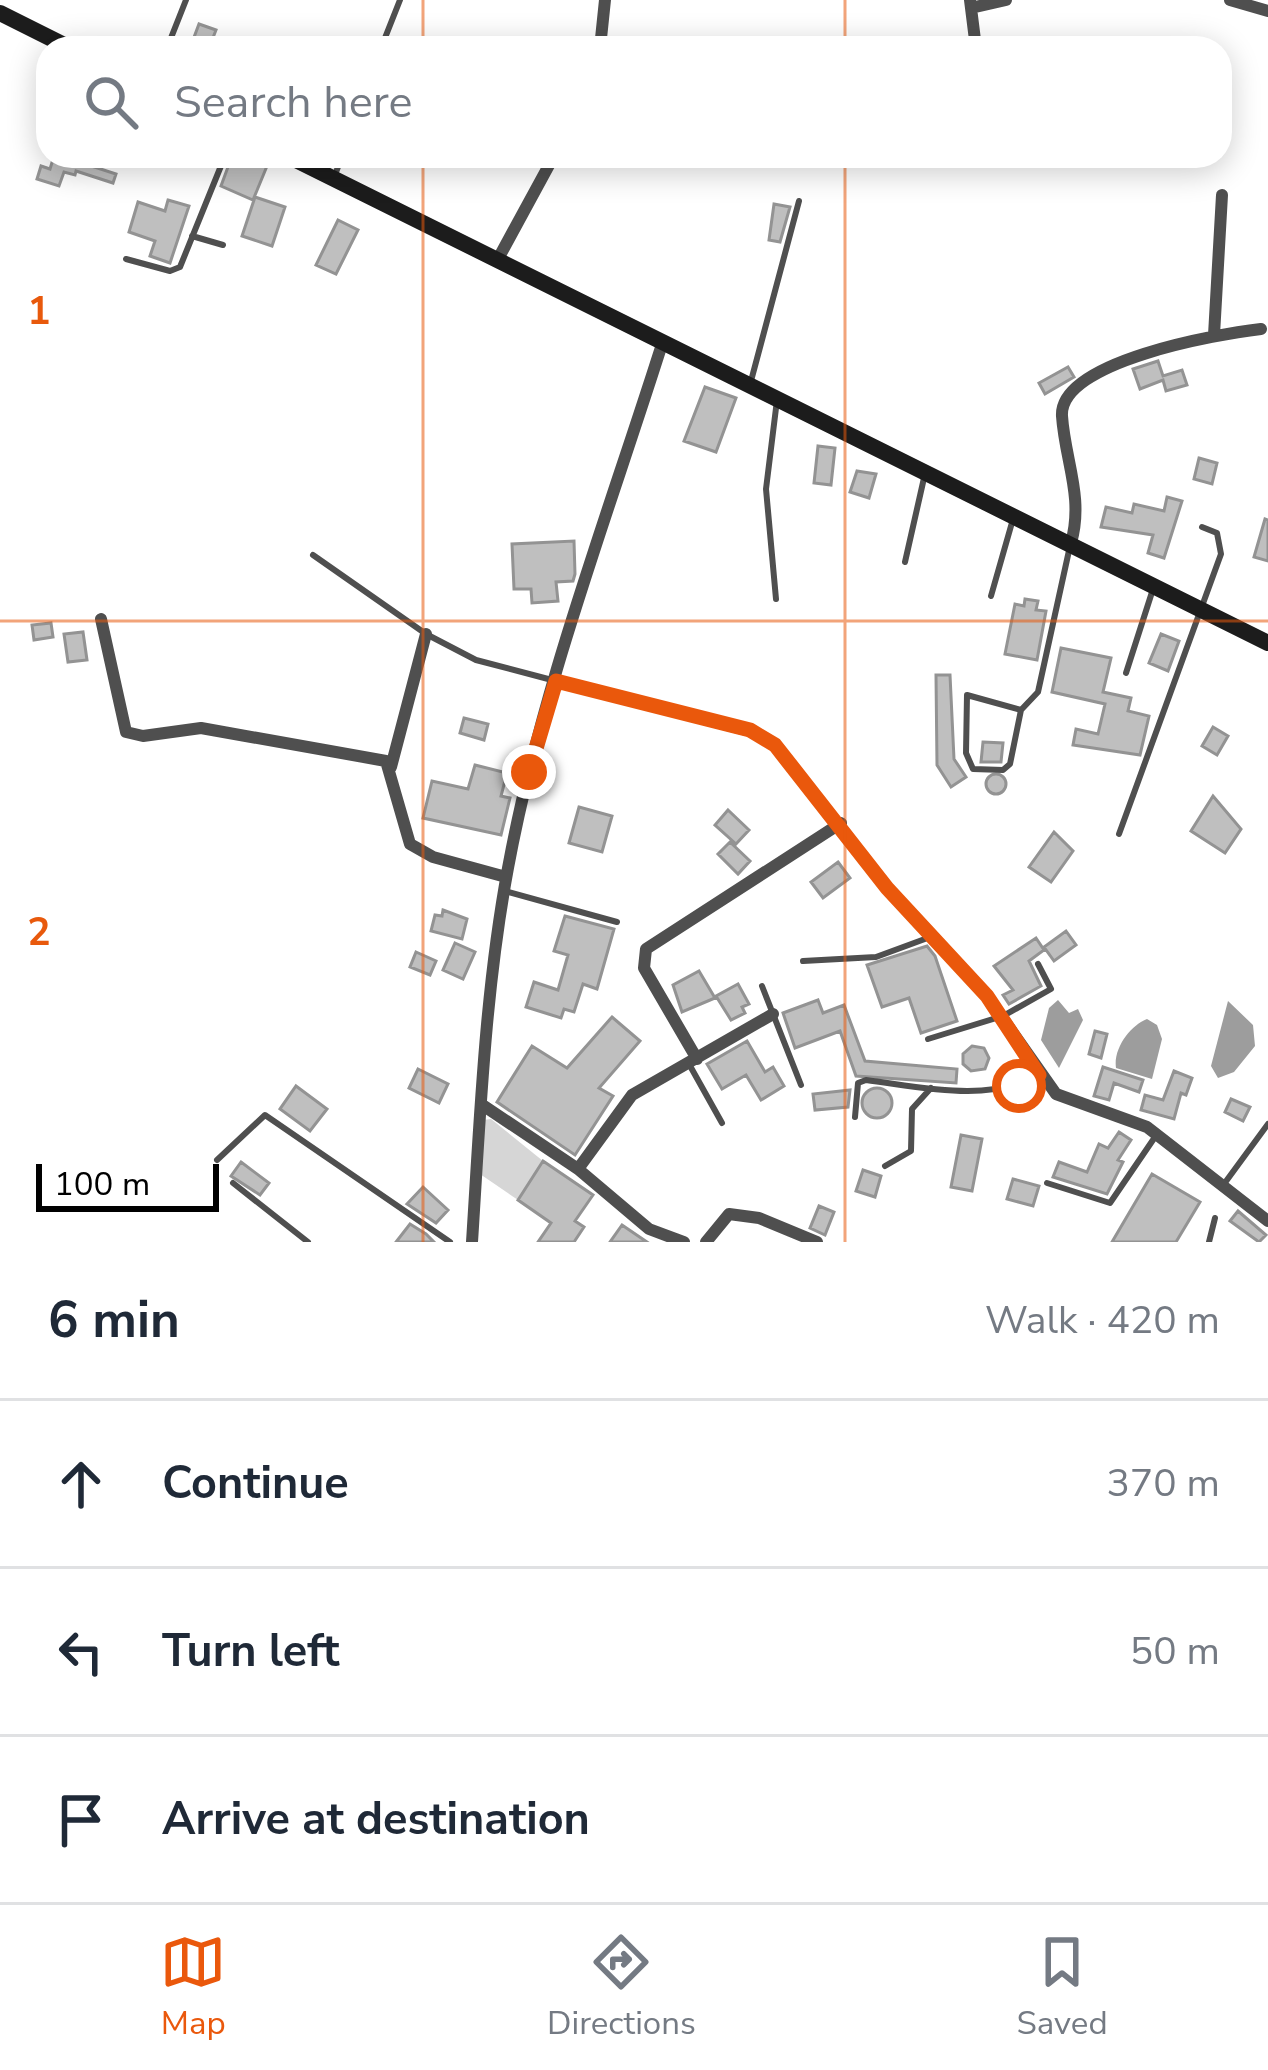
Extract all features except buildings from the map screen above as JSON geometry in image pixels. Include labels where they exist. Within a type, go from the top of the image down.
[{"type":"street","points":[[601,36],[605,0]]},
{"type":"street","points":[[974,36],[970,4],[1006,0]]},
{"type":"street","points":[[1230,0],[1268,11]]},
{"type":"street","points":[[0,14],[45,36]]},
{"type":"street","points":[[314,168],[1268,643]]},
{"type":"street","points":[[498,259],[547,168]]},
{"type":"street","points":[[1214,335],[1222,195]]},
{"type":"street","points":[[1071,543],[1077,486],[1063,400],[1090,375],[1214,335],[1261,329]]},
{"type":"street","points":[[472,1242],[481,1104],[505,884],[556,681],[663,341]]},
{"type":"street","points":[[101,619],[126,732],[142,736],[201,728],[386,761],[410,844],[505,884]]},
{"type":"street","points":[[391,767],[426,634]]},
{"type":"street","points":[[556,681],[763,735],[841,823],[887,888],[1003,1016],[1039,1075],[1072,1104],[1125,1116],[1157,1134],[1268,1221]]},
{"type":"street","points":[[693,1061],[644,968],[646,949],[841,823]]},
{"type":"street","points":[[578,1169],[632,1095],[773,1014]]},
{"type":"street","points":[[481,1104],[578,1169],[649,1229],[684,1242]]},
{"type":"street","points":[[706,1242],[729,1214],[759,1218],[817,1242]]},
{"type":"lane","points":[[171,36],[186,0]]},
{"type":"lane","points":[[386,36],[400,0]]},
{"type":"lane","points":[[126,259],[176,271],[220,168]]},
{"type":"lane","points":[[334,178],[338,168]]},
{"type":"lane","points":[[750,384],[799,201]]},
{"type":"lane","points":[[192,236],[223,245]]},
{"type":"lane","points":[[776,598],[766,509],[778,398]]},
{"type":"lane","points":[[904,562],[926,471]]},
{"type":"lane","points":[[992,596],[1014,514]]},
{"type":"lane","points":[[1119,834],[1221,554],[1217,533],[1202,527]]},
{"type":"lane","points":[[1021,710],[967,695],[966,753],[973,769],[1004,770],[1010,764],[1021,710],[1038,692],[1071,543]]},
{"type":"lane","points":[[313,555],[426,634],[476,660],[556,681]]},
{"type":"lane","points":[[1126,673],[1155,585]]},
{"type":"lane","points":[[505,884],[617,922]]},
{"type":"lane","points":[[803,961],[876,956],[933,936]]},
{"type":"lane","points":[[928,1039],[1003,1016],[1051,989],[1038,964]]},
{"type":"lane","points":[[762,986],[801,1085]]},
{"type":"lane","points":[[693,1061],[722,1123]]},
{"type":"lane","points":[[855,1117],[861,1082],[1005,1089],[1039,1075]]},
{"type":"lane","points":[[886,1166],[911,1151],[912,1108],[931,1088]]},
{"type":"lane","points":[[218,1160],[265,1115],[450,1242]]},
{"type":"lane","points":[[1225,1184],[1268,1124]]},
{"type":"lane","points":[[1046,1183],[1110,1203],[1157,1134]]},
{"type":"lane","points":[[233,1183],[308,1242]]},
{"type":"lane","points":[[1209,1242],[1215,1218]]},
{"type":"shaded area","points":[[1058,1000],[1069,1013],[1078,1009],[1083,1020],[1059,1068],[1041,1040],[1049,1008]]},
{"type":"shaded area","points":[[1228,1001],[1253,1025],[1255,1046],[1234,1072],[1218,1078],[1211,1066]]},
{"type":"shaded area","points":[[1147,1019],[1157,1025],[1162,1039],[1152,1079],[1116,1068],[1124,1038]]},
{"type":"shaded area","points":[[491,1119],[543,1161],[518,1200],[480,1174],[483,1120]]},
{"type":"route","points":[[529,772],[556,681],[763,735],[841,823],[887,888],[962,964],[1003,1016],[1039,1075],[1019,1086]]}]
